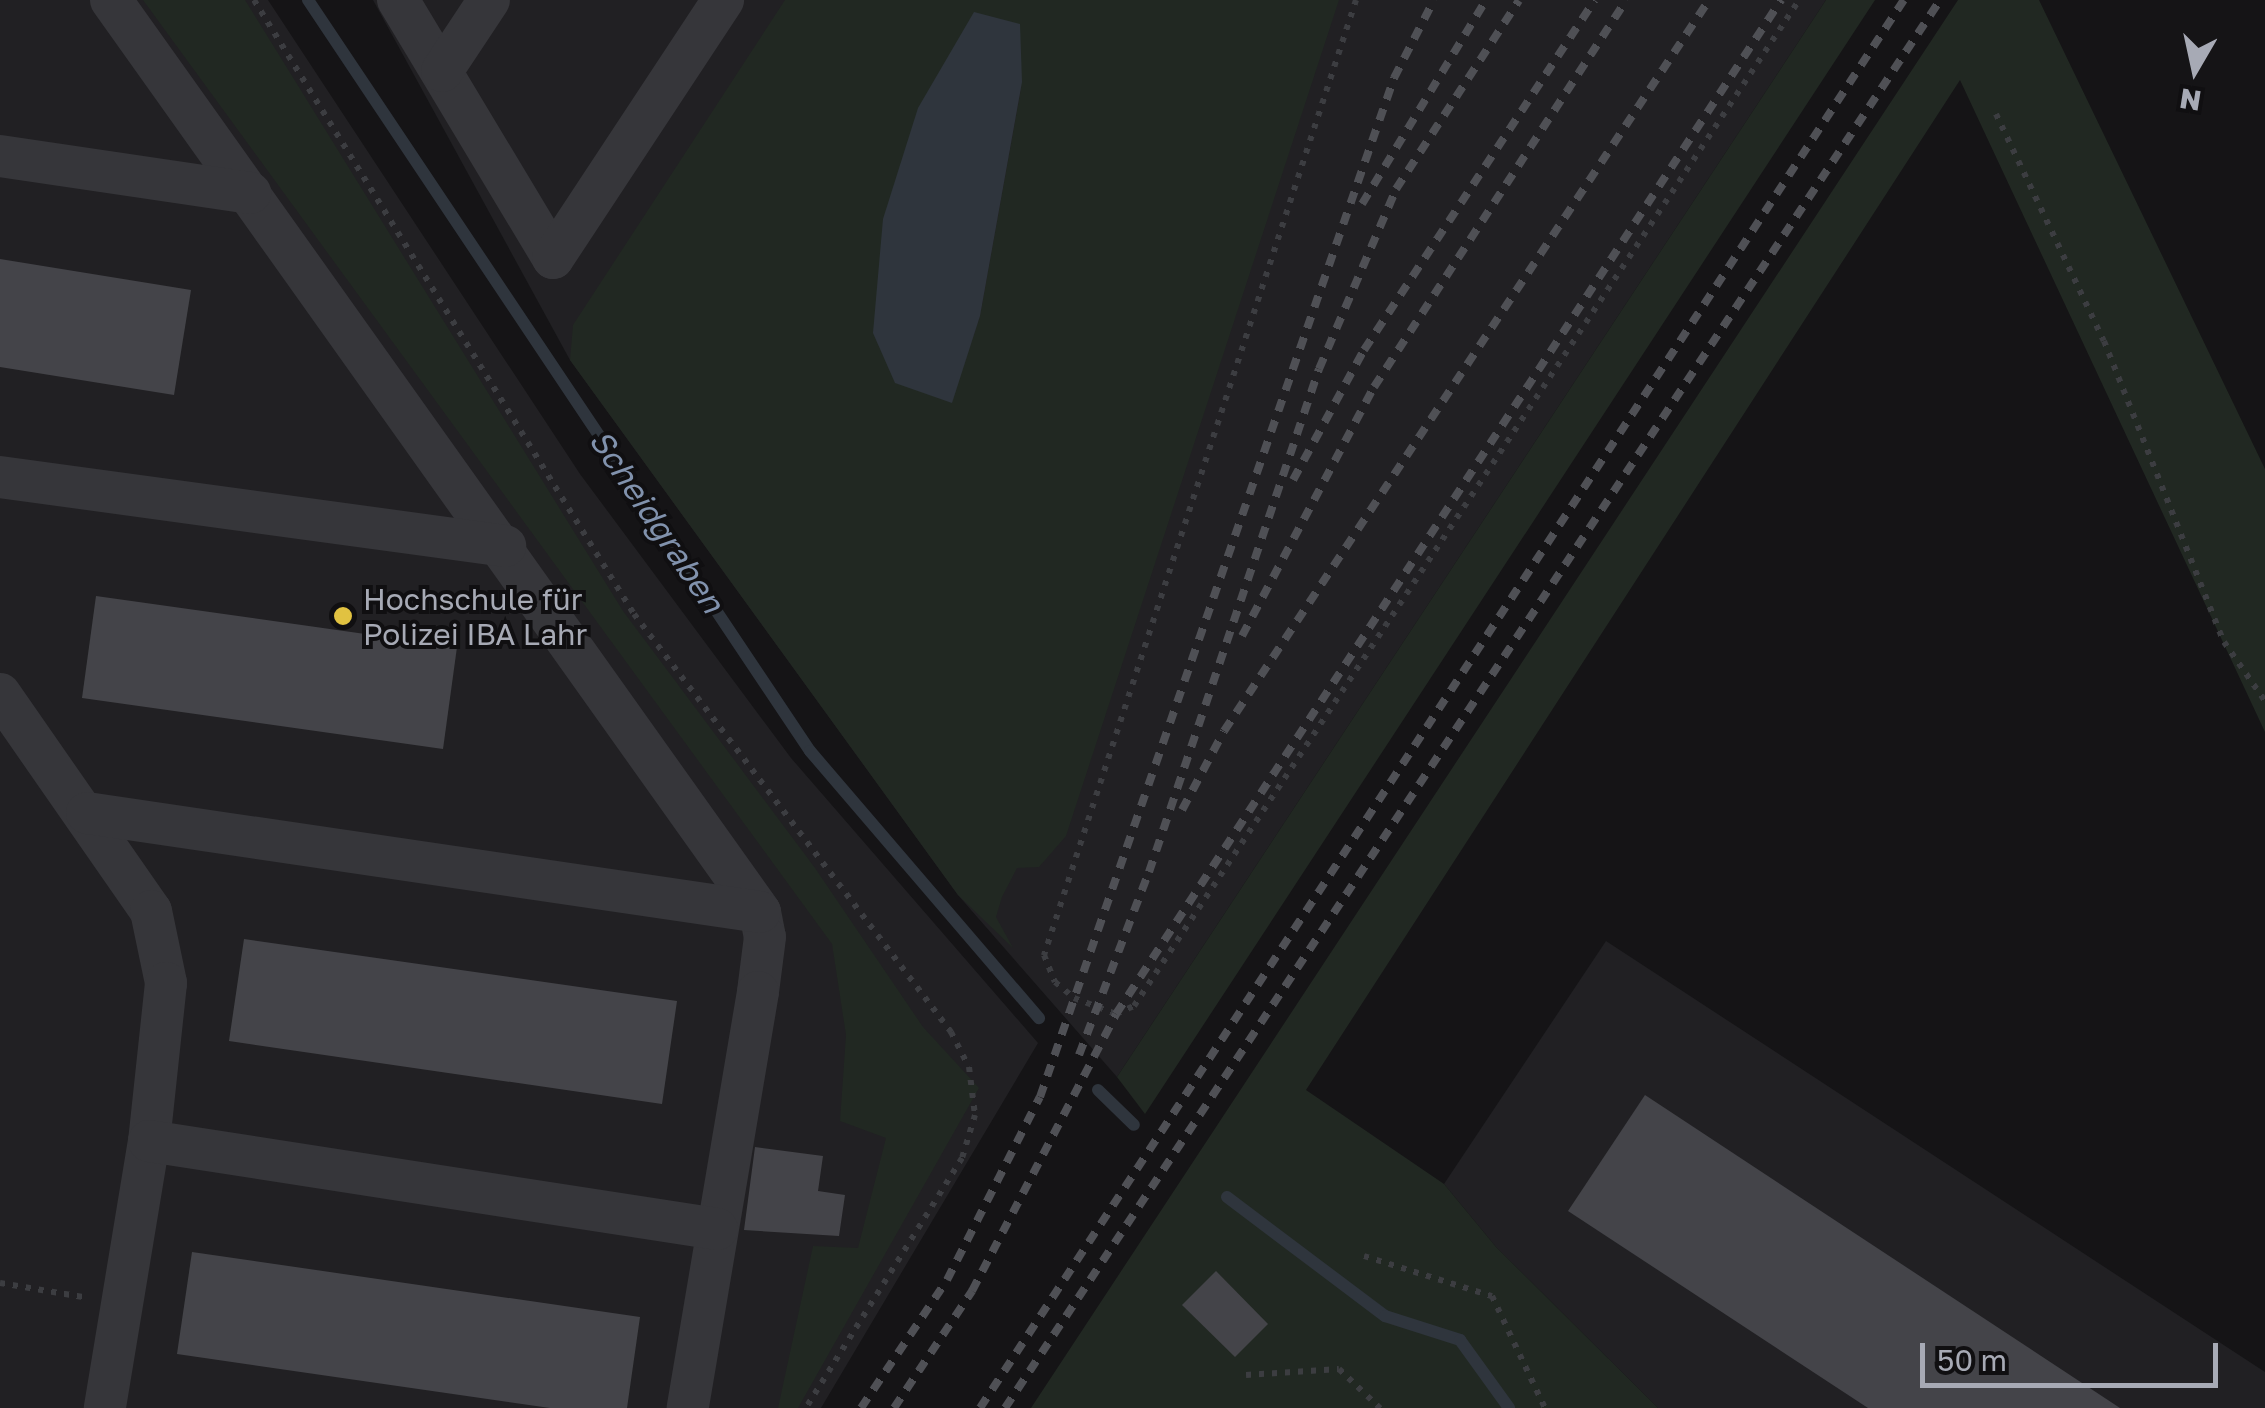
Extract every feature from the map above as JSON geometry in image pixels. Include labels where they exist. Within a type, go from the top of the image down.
[{"type":"lane","points":[[111,0],[506,546],[760,912],[765,937],[758,992],[688,1408]]},
{"type":"lane","points":[[398,0],[553,258],[723,0]]},
{"type":"lane","points":[[442,71],[489,0]]},
{"type":"lane","points":[[0,156],[250,193]]},
{"type":"lane","points":[[0,476],[506,546]]},
{"type":"lane","points":[[0,694],[88,813],[151,911],[166,983],[150,1141],[105,1408]]},
{"type":"lane","points":[[88,813],[760,912]]},
{"type":"lane","points":[[150,1141],[717,1229]]},
{"type":"path","points":[[254,0],[634,614],[951,1032],[969,1068],[975,1115],[962,1158],[806,1408]]},
{"type":"path","points":[[1356,0],[1044,955],[1055,982],[1074,998],[1116,1014],[1134,1006],[1800,0]]},
{"type":"path","points":[[1996,114],[2104,342],[2224,642],[2265,701]]},
{"type":"path","points":[[1364,1256],[1492,1296],[1545,1408]]},
{"type":"path","points":[[0,1283],[122,1303]]},
{"type":"path","points":[[1246,1375],[1339,1368],[1380,1408]]},
{"type":"shaded area","name":"Hochschule für Polizei IBA Lahr","points":[[0,0],[268,0],[580,474],[791,758],[1038,1043],[821,1408],[0,1408]]},
{"type":"shaded area","points":[[143,0],[245,0],[623,611],[815,868],[923,1027],[979,1088],[798,1408],[778,1408],[813,1246],[858,1248],[886,1138],[840,1121],[846,1035],[832,944]]},
{"type":"shaded area","points":[[373,0],[1826,0],[1117,1077],[958,895],[570,360]]},
{"type":"shaded area","points":[[785,0],[1339,0],[1066,836],[1039,867],[1017,868],[1002,897],[996,917],[1013,948],[958,895],[570,360],[573,325]],"holes":[[[1022,83],[980,316],[951,403]]]},
{"type":"shaded area","points":[[1826,0],[1875,0],[1145,1114],[1117,1077]]},
{"type":"shaded area","points":[[1958,0],[2039,0],[2265,469],[2265,732],[1960,80],[1306,1090],[1444,1184],[1496,1247],[1658,1408],[1031,1408]]},
{"type":"shaded area","points":[[974,12],[1020,24],[1022,82],[980,316],[952,403],[895,383],[873,333],[883,219],[918,108]]},
{"type":"shaded area","points":[[1606,941],[2265,1372],[2265,1408],[1658,1408],[1496,1247],[1444,1184]]},
{"type":"building","points":[[0,259],[191,290],[174,395],[0,367]]},
{"type":"building","points":[[96,596],[457,647],[443,749],[82,698]]},
{"type":"building","points":[[244,939],[677,1001],[662,1104],[229,1041]]},
{"type":"building","points":[[1645,1095],[2120,1408],[1868,1408],[1568,1211]]},
{"type":"building","points":[[755,1147],[823,1156],[818,1191],[845,1195],[839,1236],[744,1230]]},
{"type":"building","points":[[192,1252],[640,1317],[627,1408],[550,1408],[177,1354]]},
{"type":"building","points":[[1216,1271],[1268,1324],[1235,1357],[1182,1305]]},
{"type":"waterway","name":"Scheidgraben","points":[[308,0],[810,751],[1039,1018]]},
{"type":"waterway","name":"Scheidgraben","points":[[1098,1090],[1134,1125]]},
{"type":"waterway","name":"Scheidgraben","points":[[1227,1197],[1385,1316],[1460,1340],[1509,1408]]},
{"type":"railway","points":[[861,1408],[947,1280],[1040,1097],[1394,78],[1434,0]]},
{"type":"railway","points":[[1362,204],[1486,0]]},
{"type":"railway","points":[[1079,1055],[1149,872],[1319,369],[1396,189],[1519,0]]},
{"type":"railway","points":[[1293,480],[1364,350],[1595,0]]},
{"type":"railway","points":[[1242,636],[1374,387],[1626,0]]},
{"type":"railway","points":[[1182,810],[1224,731],[1709,0]]},
{"type":"railway","points":[[894,1408],[972,1291],[1116,1014],[1781,0]]},
{"type":"railway","points":[[980,1408],[1904,0]]},
{"type":"railway","points":[[1005,1408],[1940,0]]},
{"type":"place","name":"Hochschule für Polizei IBA Lahr","points":[[343,616]]}]
